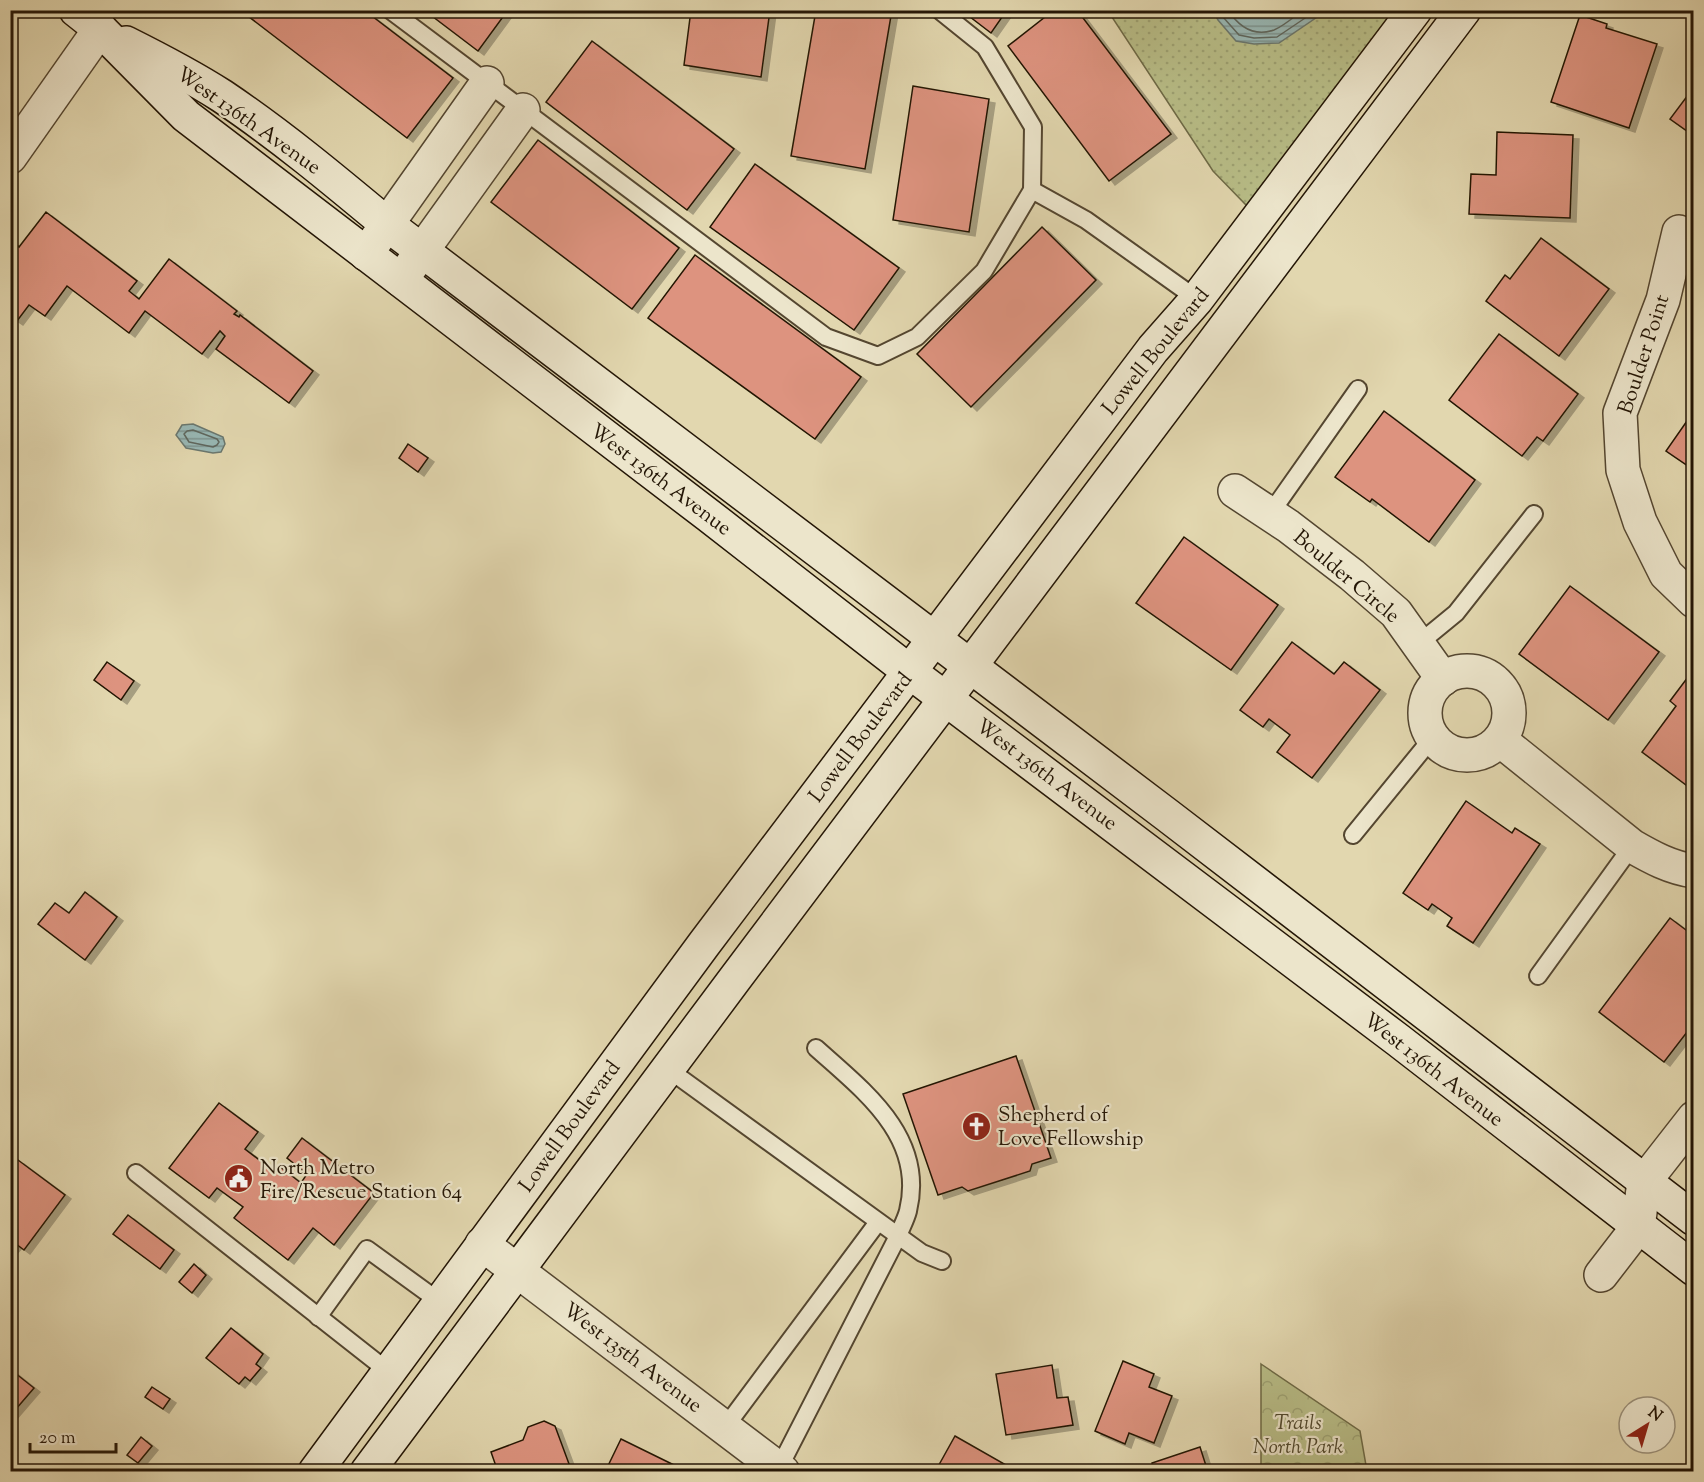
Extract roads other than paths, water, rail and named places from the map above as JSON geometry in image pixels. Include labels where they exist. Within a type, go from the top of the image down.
[{"type":"main road","name":"Lowell Boulevard","points":[[315,1472],[704,944],[1153,349],[1197,299],[1415,10]]},
{"type":"main road","name":"Lowell Boulevard","points":[[367,1472],[1464,10]]},
{"type":"main road","points":[[10,157],[88,20]]},
{"type":"main road","name":"West 136th Avenue","points":[[88,20],[222,96],[1644,1182],[1690,1209]]},
{"type":"main road","name":"West 136th Avenue","points":[[88,20],[186,116],[910,672],[1398,1040],[1694,1269]]},
{"type":"main road","points":[[366,254],[487,83]]},
{"type":"main road","points":[[401,280],[523,110]]},
{"type":"main road","name":"Boulder Point","points":[[1679,232],[1663,300],[1620,413],[1623,470],[1640,522],[1666,574],[1694,601]]},
{"type":"main road","name":"Boulder Circle","points":[[1234,490],[1352,575],[1396,613],[1443,679]]},
{"type":"main road","points":[[1468,671],[1482,674],[1498,685],[1508,702],[1509,716],[1500,740],[1490,748],[1478,754],[1454,753],[1442,747],[1433,737],[1427,726],[1425,713],[1434,688],[1443,679],[1455,673],[1468,671]]},
{"type":"main road","points":[[1500,740],[1632,846],[1652,858],[1694,871]]},
{"type":"main road","points":[[1601,1275],[1638,1227],[1644,1182],[1694,1118]]},
{"type":"main road","points":[[1638,1227],[1690,1209]]},
{"type":"main road","name":"West 135th Avenue","points":[[482,1244],[726,1426],[781,1470]]},
{"type":"lane","points":[[390,10],[826,337],[878,356],[917,337],[984,271],[1032,190],[1033,127],[985,47],[939,10]]},
{"type":"lane","points":[[1032,190],[1086,220],[1197,299]]},
{"type":"lane","points":[[1270,514],[1358,389]]},
{"type":"lane","points":[[1417,645],[1456,613],[1534,514]]},
{"type":"lane","points":[[1353,835],[1433,737]]},
{"type":"lane","points":[[1538,976],[1632,846]]},
{"type":"lane","points":[[781,1470],[898,1236],[908,1210],[911,1182],[906,1148],[874,1100],[816,1048]]},
{"type":"lane","points":[[668,1069],[922,1253],[942,1261]]},
{"type":"lane","points":[[136,1173],[389,1372]]},
{"type":"lane","points":[[726,1426],[878,1222]]},
{"type":"lane","points":[[318,1317],[367,1248],[440,1302]]},
{"type":"water","points":[[1213,11],[1326,11],[1279,43],[1254,44],[1236,41]]},
{"type":"water","points":[[193,424],[223,437],[225,444],[221,452],[213,453],[186,448],[176,435],[182,425]]},
{"type":"place","name":"Shepherd of Love Fellowship","points":[[977,1126]]},
{"type":"place","name":"North Metro Fire/Rescue Station 64","points":[[239,1179]]},
{"type":"park label","name":"Trails North Park","points":[[1298,1434]]}]
